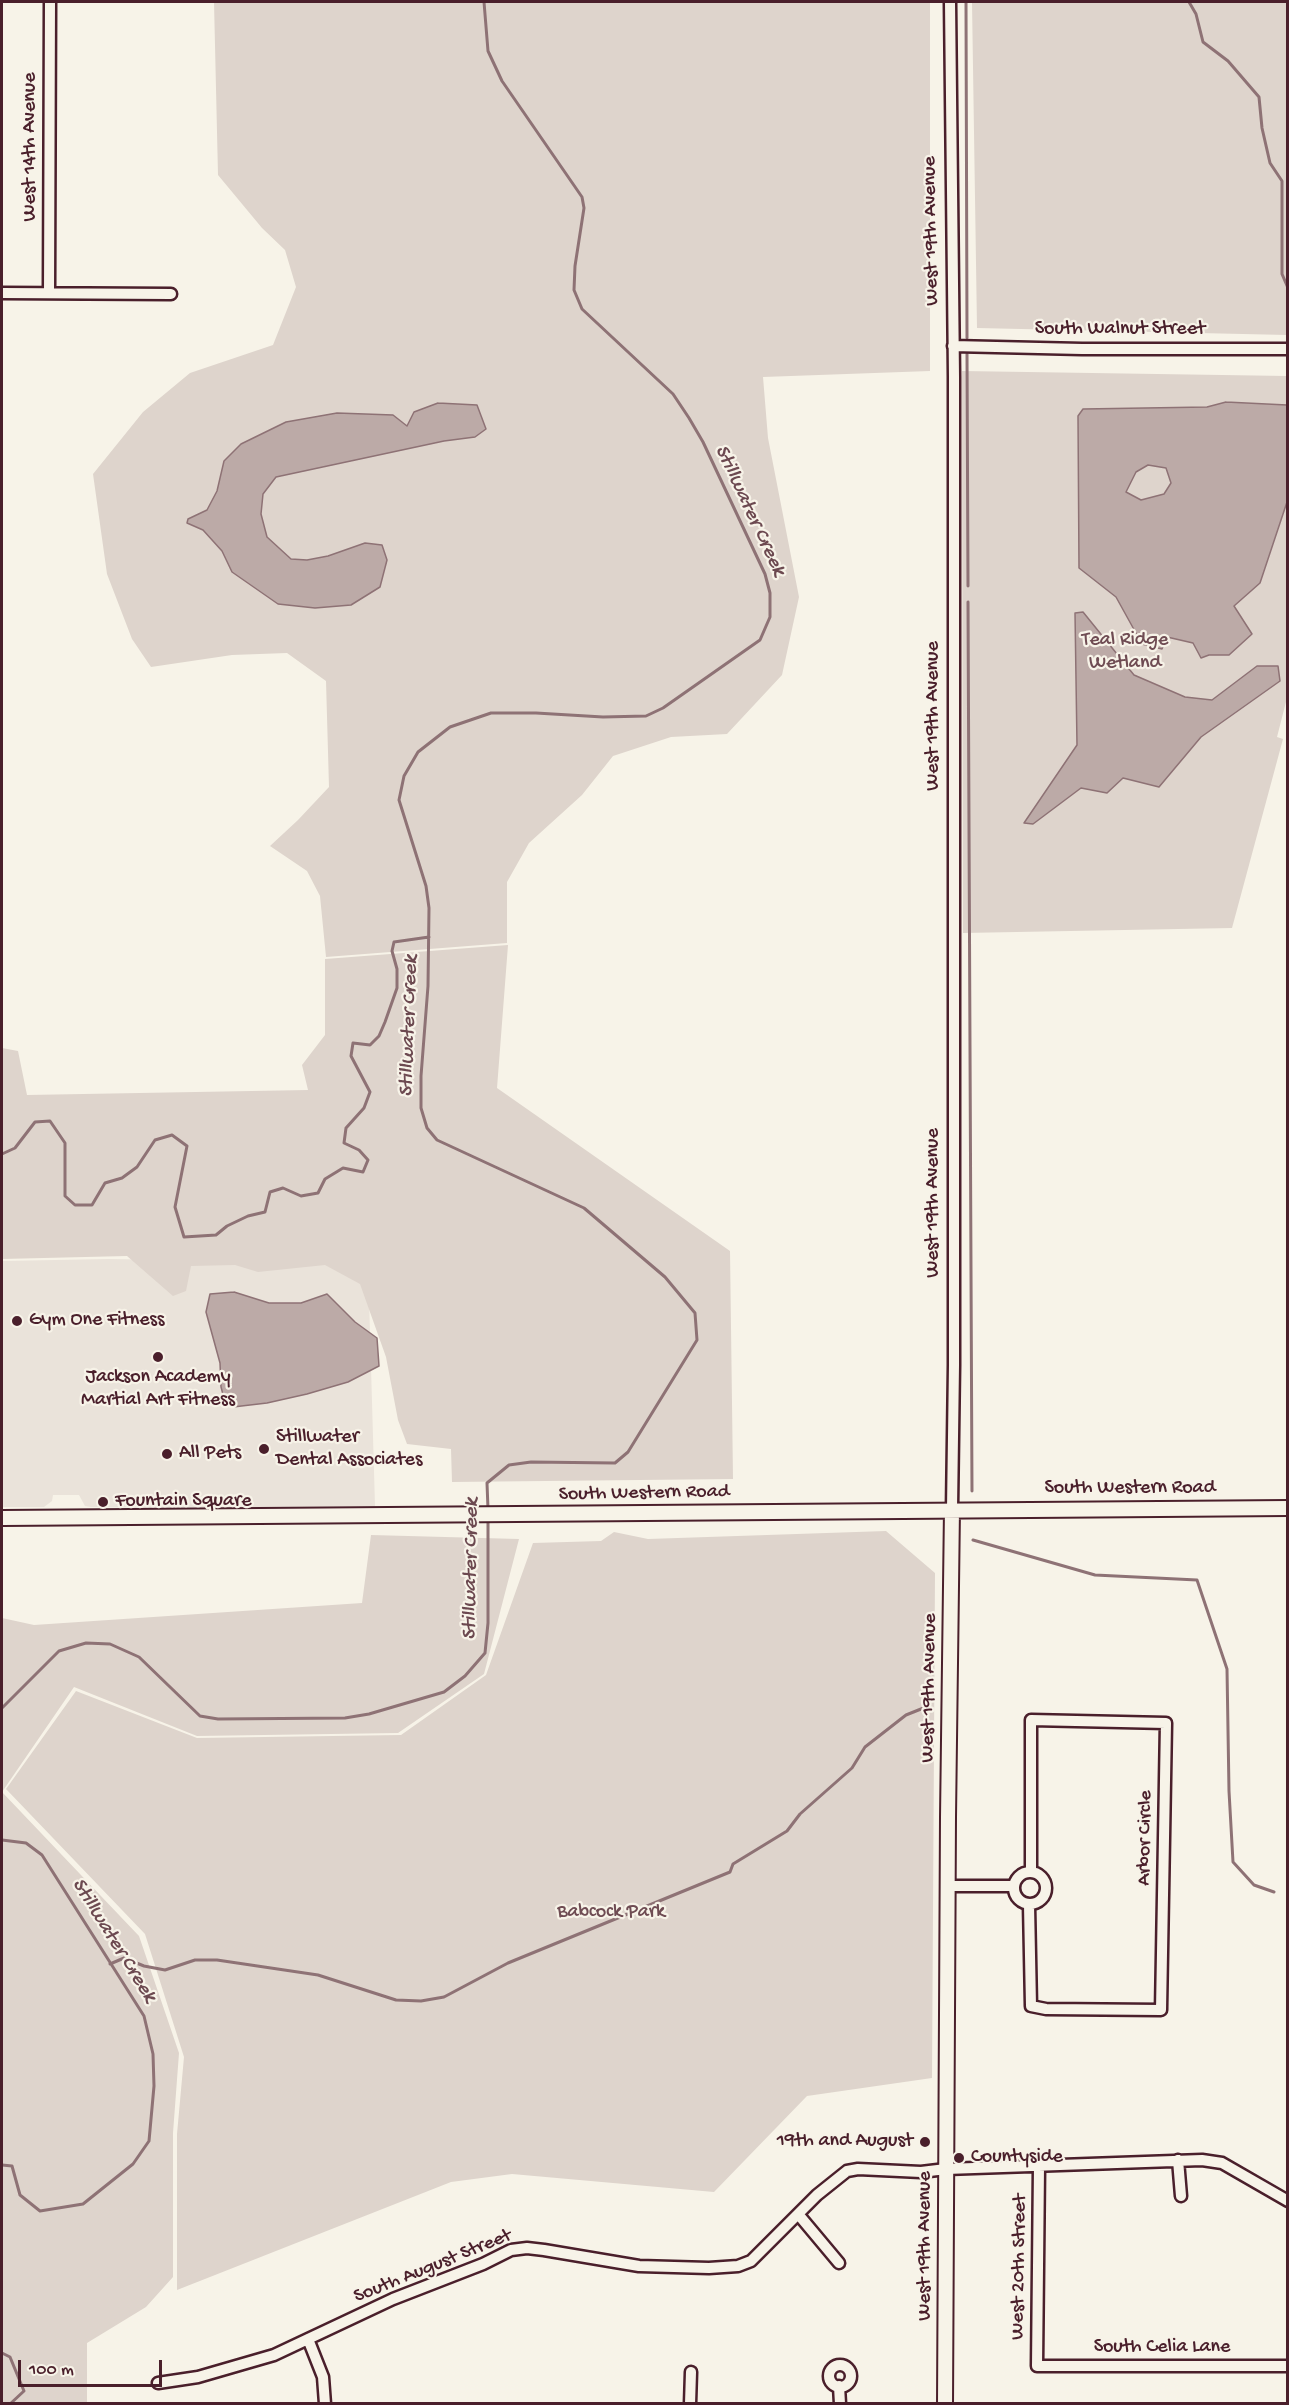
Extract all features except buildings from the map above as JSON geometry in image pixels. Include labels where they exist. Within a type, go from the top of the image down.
[{"type":"street","name":"West 14th Avenue","points":[[49,293],[50,2]]},
{"type":"street","name":"West 19th Avenue","points":[[945,2403],[954,1365],[953,346],[950,2]]},
{"type":"street","points":[[2,293],[171,294]]},
{"type":"street","name":"South Walnut Street","points":[[953,346],[1082,349],[1287,349]]},
{"type":"street","name":"South Western Road","points":[[2,1518],[1287,1508]]},
{"type":"street","name":"Arbor Circle","points":[[1029,1905],[1031,2006],[1046,2009],[1161,2010],[1166,1723],[1031,1720],[1031,1872]]},
{"type":"street","points":[[1031,1872],[1044,1879],[1047,1889],[1039,1902],[1029,1905],[1019,1901],[1014,1892],[1014,1886],[1022,1874],[1031,1872]]},
{"type":"street","points":[[948,1886],[1014,1886]]},
{"type":"street","points":[[1178,2160],[1181,2196]]},
{"type":"street","name":"South August Street","points":[[158,2383],[198,2377],[274,2355],[393,2299],[483,2264],[511,2250],[527,2248],[544,2250],[639,2266],[709,2268],[738,2266],[751,2261],[798,2214],[847,2171],[858,2169],[921,2172],[946,2169],[1202,2160],[1222,2163],[1287,2201]]},
{"type":"street","name":"West 20th Street","points":[[1037,2366],[1039,2167]]},
{"type":"street","points":[[798,2214],[839,2263]]},
{"type":"street","points":[[308,2339],[323,2377],[325,2403]]},
{"type":"street","name":"South Celia Lane","points":[[1037,2366],[1287,2366]]},
{"type":"street","points":[[690,2403],[691,2372]]},
{"type":"street","points":[[839,2386],[840,2403]]},
{"type":"shaded area","points":[[1226,402],[1287,405],[1287,502],[1260,583],[1234,606],[1252,634],[1229,655],[1209,655],[1201,658],[1193,643],[1167,637],[1162,649],[1142,644],[1116,597],[1079,568],[1078,416],[1083,409],[1207,407]],"holes":[[[1148,465],[1166,468],[1171,483],[1164,494],[1141,500],[1126,492],[1136,472]]]},
{"type":"shaded area","points":[[438,403],[477,405],[486,429],[475,437],[444,441],[276,477],[263,494],[261,514],[267,537],[291,559],[307,560],[328,556],[365,543],[382,545],[387,560],[380,587],[351,605],[315,608],[278,604],[232,572],[222,551],[203,530],[187,523],[188,519],[207,510],[217,491],[224,461],[241,444],[286,422],[337,413],[393,415],[407,426],[414,412]]},
{"type":"shaded area","points":[[1083,612],[1134,675],[1185,697],[1212,700],[1257,666],[1278,666],[1280,681],[1201,737],[1159,787],[1123,778],[1107,793],[1081,788],[1033,824],[1024,823],[1077,745],[1075,613]]},
{"type":"shaded area","name":"Fountain Square","points":[[108,1259],[368,1263],[375,1506],[91,1507],[85,1506],[79,1495],[53,1495],[52,1501],[44,1507],[2,1507],[2,1261]]},
{"type":"shaded area","points":[[234,1292],[269,1303],[301,1303],[327,1294],[355,1322],[377,1338],[379,1366],[348,1382],[307,1394],[267,1403],[233,1407],[225,1402],[221,1387],[220,1363],[206,1312],[210,1294]]},
{"type":"green space","points":[[214,2],[930,2],[930,371],[763,377],[768,438],[799,597],[782,675],[727,734],[671,737],[613,756],[582,795],[529,843],[507,882],[507,943],[326,957],[320,896],[307,871],[270,846],[329,787],[326,681],[287,653],[232,655],[151,667],[132,639],[107,574],[93,474],[143,412],[190,373],[273,345],[296,287],[285,250],[262,228],[218,175]]},
{"type":"green space","points":[[972,2],[1287,2],[1287,335],[977,328]]},
{"type":"green space","name":"Teal Ridge Wetland","points":[[962,371],[1287,376],[1288,694],[1277,737],[1283,739],[1232,928],[963,933]]},
{"type":"green space","points":[[508,945],[497,1088],[730,1251],[733,1479],[452,1482],[451,1449],[407,1444],[398,1420],[386,1357],[360,1284],[325,1265],[258,1272],[235,1265],[191,1266],[186,1291],[173,1296],[127,1256],[2,1259],[2,1048],[18,1051],[27,1095],[308,1090],[302,1065],[325,1035],[325,959]]},
{"type":"green space","name":"Babcock Park","points":[[886,1531],[935,1573],[932,2078],[807,2096],[714,2192],[512,2174],[451,2182],[177,2290],[177,2134],[184,2057],[145,1934],[6,1789],[76,1691],[197,1738],[401,1735],[486,1675],[533,1543],[601,1541],[614,1532],[648,1539]]},
{"type":"green space","points":[[371,1535],[519,1539],[484,1674],[398,1733],[197,1736],[74,1687],[2,1792],[2,1618],[34,1625],[362,1603]]},
{"type":"green space","points":[[2,1792],[139,1936],[179,2053],[173,2133],[173,2277],[146,2307],[87,2343],[87,2403],[2,2403]]},
{"type":"waterway","name":"Stillwater Creek","points":[[484,2],[488,51],[502,81],[582,197],[584,208],[575,266],[574,290],[582,309],[673,394],[689,418],[703,442],[765,574],[770,593],[770,617],[760,640],[663,708],[646,716],[603,717],[491,713],[450,727],[418,752],[404,776],[399,800],[426,886],[429,908],[428,986],[421,1076],[421,1108],[427,1128],[437,1140],[584,1208],[665,1277],[695,1313],[697,1340],[628,1452],[615,1463],[531,1462],[509,1465],[487,1483],[488,1509]]},
{"type":"waterway","points":[[966,2],[967,338]]},
{"type":"waterway","points":[[1189,2],[1196,14],[1203,42],[1228,61],[1259,97],[1262,128],[1270,163],[1282,181],[1282,274],[1288,288]]},
{"type":"waterway","points":[[967,354],[968,586]]},
{"type":"waterway","points":[[968,602],[972,1491]]},
{"type":"waterway","points":[[2,1154],[15,1148],[35,1122],[50,1121],[65,1143],[65,1196],[75,1205],[92,1205],[105,1183],[122,1178],[137,1167],[155,1140],[172,1135],[187,1146],[175,1207],[184,1237],[216,1235],[227,1226],[248,1216],[265,1212],[270,1192],[283,1188],[301,1196],[318,1193],[325,1179],[343,1168],[363,1172],[368,1160],[359,1150],[344,1143],[346,1128],[364,1108],[370,1092],[351,1056],[353,1043],[370,1045],[379,1036],[385,1022],[397,988],[397,969],[392,951],[394,942],[429,937]]},
{"type":"waterway","name":"Stillwater Creek","points":[[2,1708],[59,1651],[86,1643],[110,1644],[139,1657],[200,1716],[218,1719],[345,1718],[369,1714],[444,1692],[465,1676],[485,1653],[488,1623],[488,1519]]},
{"type":"waterway","points":[[973,1540],[1095,1575],[1197,1580],[1227,1669],[1233,1862],[1254,1885],[1274,1892]]},
{"type":"waterway","points":[[110,1964],[124,1958],[144,1966],[165,1970],[195,1960],[217,1960],[318,1975],[396,2000],[421,2001],[444,1997],[508,1963],[730,1872],[733,1864],[787,1831],[800,1814],[852,1768],[865,1747],[906,1715],[926,1707]]},
{"type":"waterway","name":"Stillwater Creek","points":[[2,1840],[26,1843],[42,1855],[144,2016],[153,2054],[154,2086],[149,2141],[133,2164],[83,2204],[40,2211],[20,2195],[12,2166],[2,2165]]},
{"type":"waterway","points":[[2,2353],[10,2357],[24,2391],[10,2404]]},
{"type":"place","name":"Gym One Fitness","points":[[17,1321]]},
{"type":"place","name":"Jackson Academy Martial Art Fitness","points":[[158,1357]]},
{"type":"place","name":"Stillwater Dental Associates","points":[[264,1449]]},
{"type":"place","name":"All Pets","points":[[167,1454]]},
{"type":"place","name":"Fountain Square","points":[[103,1502]]},
{"type":"place","name":"19th and August","points":[[925,2142]]},
{"type":"place","name":"Countyside","points":[[959,2158]]}]
